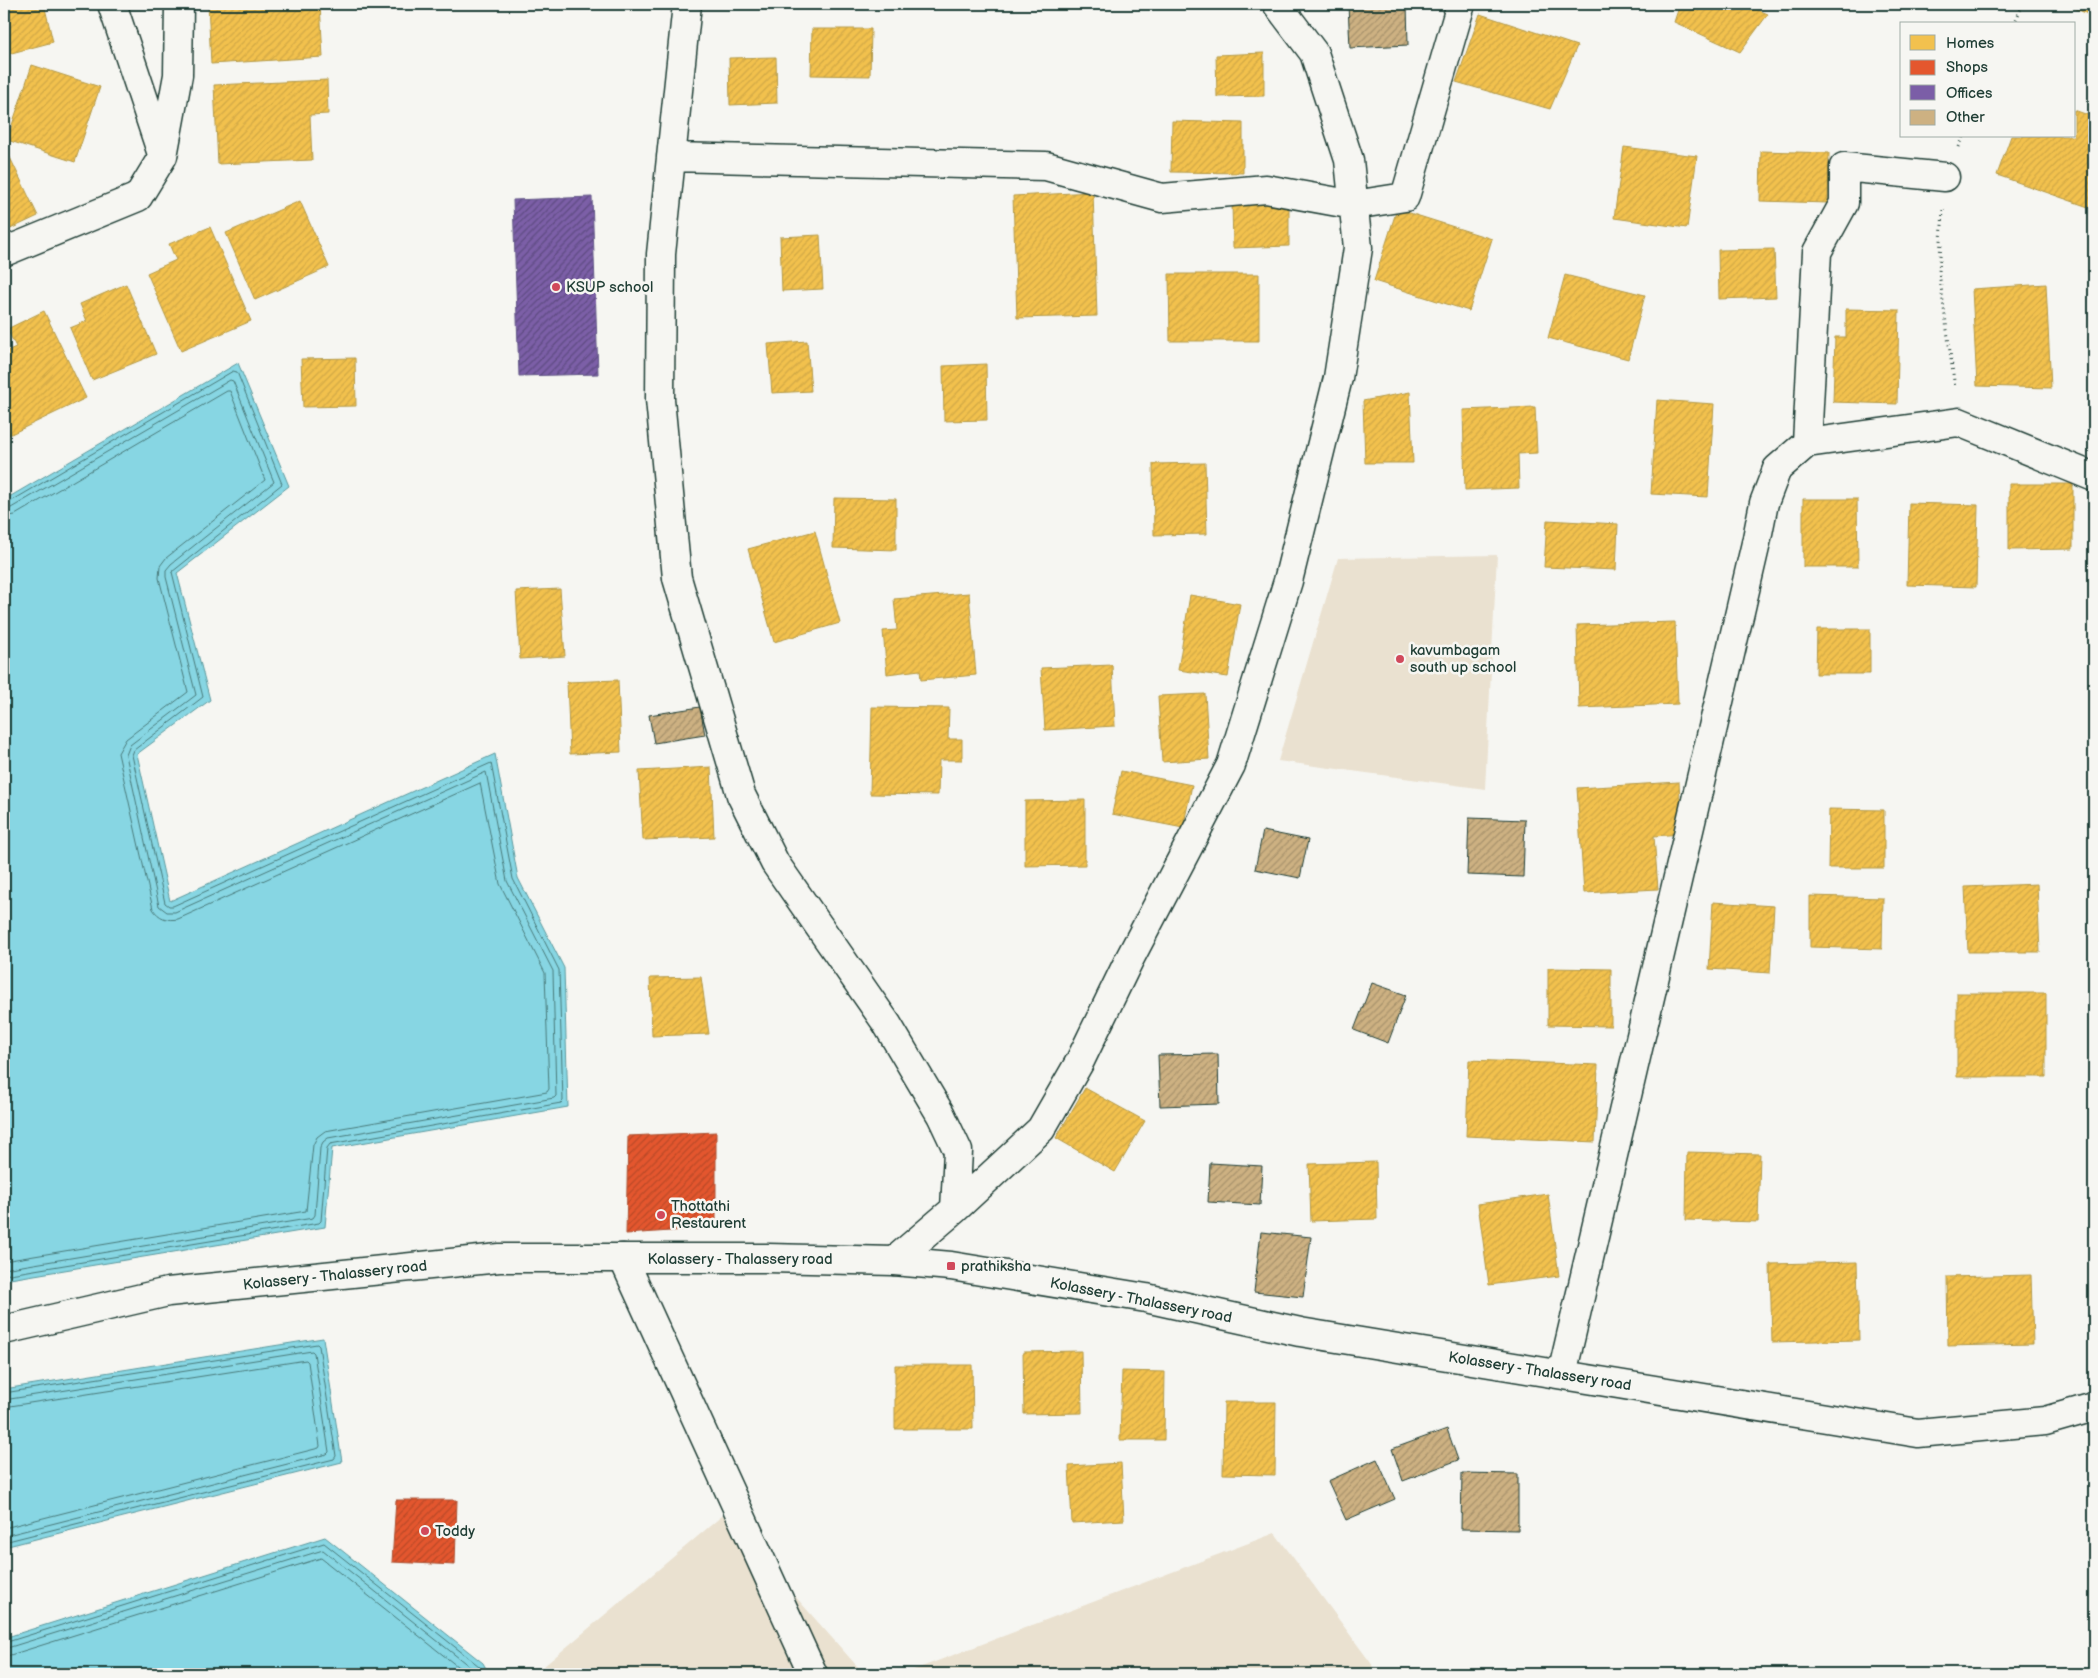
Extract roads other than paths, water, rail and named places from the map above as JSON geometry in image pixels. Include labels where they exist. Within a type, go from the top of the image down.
[{"type":"street","points":[[112,4],[163,156]]},
{"type":"street","points":[[4,252],[138,197],[163,156],[178,75],[179,4]]},
{"type":"street","points":[[687,4],[661,254],[660,399],[677,578],[741,795],[775,863],[887,1024],[941,1115],[958,1151],[955,1209]]},
{"type":"street","points":[[894,1261],[955,1209],[1041,1129],[1079,1063],[1130,958],[1231,765],[1288,581],[1338,378],[1358,248],[1349,160],[1314,53],[1277,4]]},
{"type":"street","points":[[671,157],[1046,166],[1162,198],[1266,189],[1354,205],[1405,197],[1461,4]]},
{"type":"street","points":[[1807,443],[1817,252],[1844,203],[1844,167],[1945,177]]},
{"type":"street","points":[[1562,1374],[1764,503],[1777,469],[1807,443],[1960,422],[2094,477]]},
{"type":"street","name":"Kolassery - Thalassery road","points":[[4,1330],[168,1292],[499,1258],[894,1261],[951,1266],[1146,1298],[1300,1332],[1918,1433],[2045,1421],[2094,1407]]},
{"type":"street","points":[[623,1258],[813,1674]]},
{"type":"water","points":[[238,363],[289,486],[177,573],[210,700],[137,754],[170,901],[495,754],[518,878],[564,968],[568,1107],[332,1148],[325,1227],[4,1280],[4,500]]},
{"type":"water","points":[[323,1338],[342,1462],[4,1547],[4,1389]]},
{"type":"water","points":[[325,1537],[483,1663],[489,1674],[4,1674],[4,1638]]},
{"type":"place","name":"KSUP school","points":[[556,287]]},
{"type":"place","name":"kavumbagam south up school","points":[[1400,659]]},
{"type":"place","name":"Thottathi Restaurent","points":[[661,1215]]},
{"type":"place","name":"prathiksha","points":[[951,1266]]},
{"type":"place","name":"Toddy","points":[[425,1531]]}]
